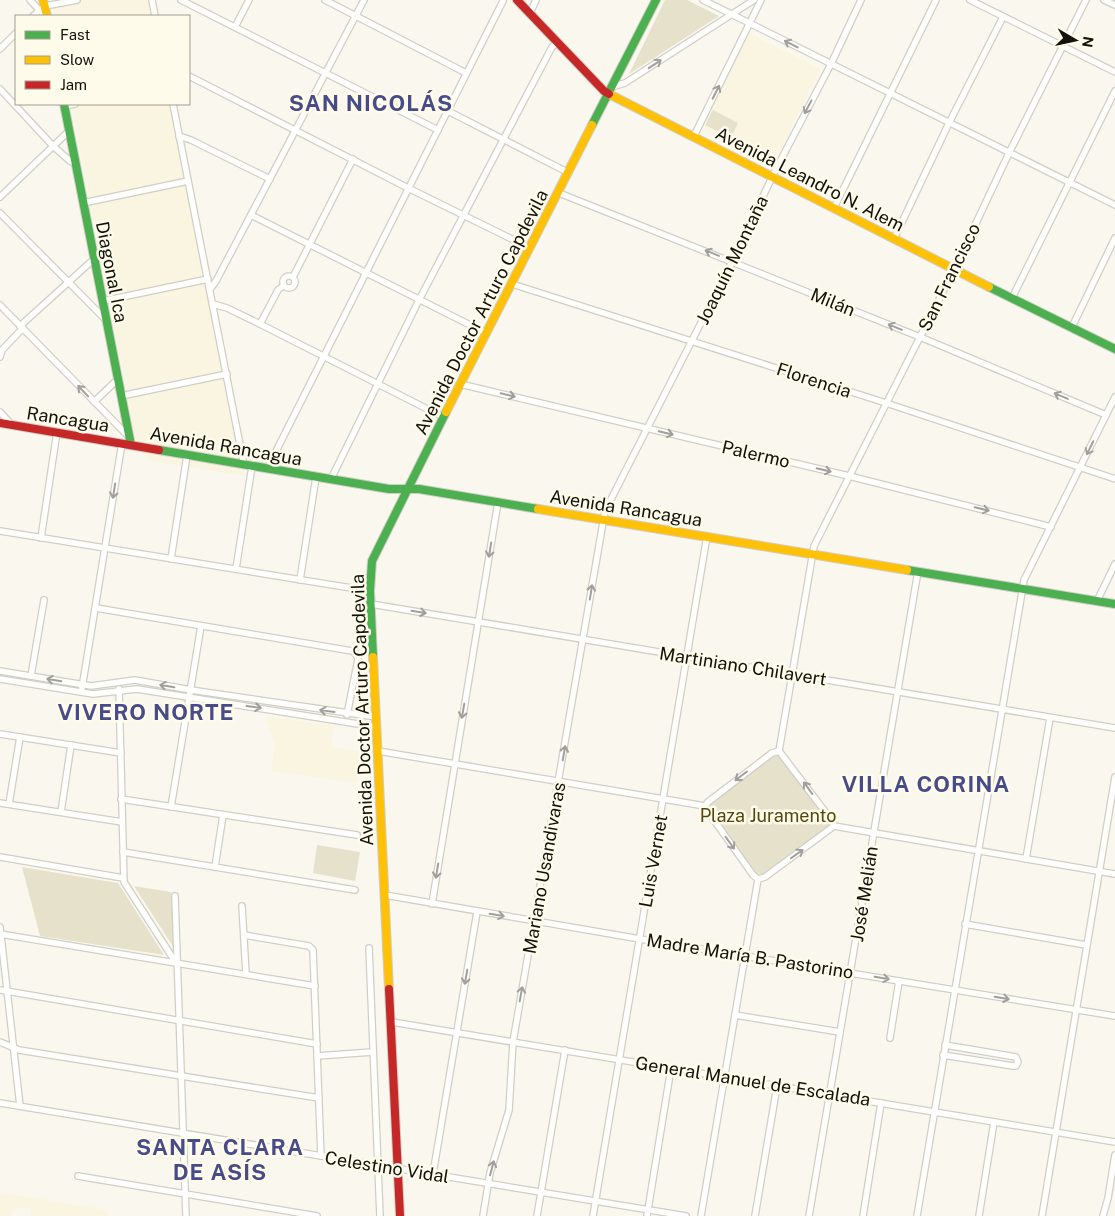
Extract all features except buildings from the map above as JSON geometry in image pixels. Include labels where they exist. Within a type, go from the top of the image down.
[{"type":"main road","name":"Avenida Leandro N. Alem","points":[[517,0],[604,91],[610,90],[694,136],[954,270],[1115,349]]},
{"type":"main road","name":"Avenida Doctor Arturo Capdevila","points":[[400,1216],[370,591],[372,561],[407,488],[656,0]]},
{"type":"main road","name":"Diagonal Ica","points":[[64,105],[131,441]]},
{"type":"main road","name":"Rancagua","points":[[0,423],[122,443],[131,441]]},
{"type":"main road","name":"Avenida Rancagua","points":[[131,441],[187,455],[389,490],[407,488],[498,502],[1115,604]]},
{"type":"street","points":[[30,0],[42,5],[77,0]]},
{"type":"street","points":[[152,0],[155,15]]},
{"type":"street","points":[[181,0],[192,2],[235,27],[438,130]]},
{"type":"street","points":[[235,27],[249,0]]},
{"type":"street","points":[[325,0],[466,73]]},
{"type":"street","points":[[210,289],[216,281],[364,0]]},
{"type":"street","points":[[530,14],[536,0]]},
{"type":"street","points":[[703,0],[1115,205]]},
{"type":"street","points":[[610,90],[626,83],[754,0]]},
{"type":"street","points":[[694,136],[761,0]]},
{"type":"street","name":"Joaquín Montaña","points":[[603,520],[605,511],[646,428],[732,262],[861,0]]},
{"type":"street","points":[[834,208],[936,0]]},
{"type":"street","points":[[970,0],[1115,72]]},
{"type":"street","name":"San Francisco","points":[[779,751],[815,544],[954,270],[1009,153],[1086,0]]},
{"type":"street","points":[[1104,0],[1115,5]]},
{"type":"street","points":[[267,468],[503,1]]},
{"type":"street","points":[[34,15],[42,5]]},
{"type":"street","points":[[894,239],[949,123],[1003,17]]},
{"type":"street","points":[[0,49],[15,34]]},
{"type":"street","points":[[331,479],[419,300],[552,47],[557,42]]},
{"type":"street","points":[[190,77],[530,248]]},
{"type":"street","points":[[0,89],[53,146],[76,164]]},
{"type":"street","points":[[1012,298],[1115,91]]},
{"type":"street","points":[[172,105],[227,374],[248,465],[236,569]]},
{"type":"street","points":[[448,111],[569,173]]},
{"type":"street","points":[[0,198],[69,131]]},
{"type":"street","points":[[179,136],[191,140],[270,179]]},
{"type":"street","points":[[260,324],[278,290],[284,285],[286,288],[292,288],[296,283],[293,277],[353,159]]},
{"type":"street","points":[[83,203],[188,181]]},
{"type":"street","name":"Milán","points":[[559,193],[920,337],[1106,415]]},
{"type":"street","points":[[0,213],[107,321]]},
{"type":"street","points":[[251,214],[486,334]]},
{"type":"street","points":[[1072,327],[1115,238]]},
{"type":"street","points":[[0,357],[2,350],[22,327],[94,259]]},
{"type":"street","points":[[103,301],[208,279]]},
{"type":"street","name":"Florencia","points":[[512,284],[886,403],[1115,479]]},
{"type":"street","points":[[213,304],[260,324],[443,417]]},
{"type":"street","points":[[0,305],[131,441]]},
{"type":"street","points":[[122,396],[227,374]]},
{"type":"street","points":[[94,402],[118,379]]},
{"type":"street","name":"Palermo","points":[[460,384],[1051,526]]},
{"type":"street","points":[[917,1216],[1022,589],[1026,576],[1115,397]]},
{"type":"street","points":[[0,412],[13,425]]},
{"type":"street","points":[[41,538],[57,432]]},
{"type":"street","points":[[81,692],[122,443]]},
{"type":"street","points":[[170,559],[187,455]]},
{"type":"street","points":[[300,580],[316,477]]},
{"type":"street","points":[[432,904],[498,502]]},
{"type":"street","name":"Mariano Usandivaras","points":[[483,1216],[488,1184],[509,1110],[513,1042],[603,520]]},
{"type":"street","points":[[0,531],[370,591]]},
{"type":"street","name":"Luis Vernet","points":[[593,1216],[707,536]]},
{"type":"street","points":[[1097,601],[1115,564]]},
{"type":"street","name":"José Melián","points":[[809,1216],[918,571]]},
{"type":"street","points":[[31,676],[44,600]]},
{"type":"street","name":"Martiniano Chilavert","points":[[371,604],[1115,728]]},
{"type":"street","points":[[96,608],[352,651],[358,659],[346,721]]},
{"type":"street","points":[[171,807],[201,626]]},
{"type":"street","points":[[0,671],[96,686],[134,680],[376,717]]},
{"type":"street","points":[[0,679],[98,694],[137,689],[377,726]]},
{"type":"street","points":[[119,682],[123,878],[125,885],[177,963]]},
{"type":"street","points":[[1026,859],[1050,718]]},
{"type":"street","points":[[0,734],[121,753]]},
{"type":"street","points":[[9,804],[20,737]]},
{"type":"street","points":[[61,812],[72,745]]},
{"type":"street","points":[[378,751],[705,806]]},
{"type":"street","points":[[705,806],[772,753],[779,751],[834,826]]},
{"type":"street","points":[[1042,1216],[1115,777]]},
{"type":"street","points":[[121,799],[357,836]]},
{"type":"street","points":[[0,803],[122,822]]},
{"type":"street","points":[[705,806],[753,875],[758,879]]},
{"type":"street","points":[[215,867],[223,815]]},
{"type":"street","points":[[758,879],[765,876],[834,826],[1115,874]]},
{"type":"street","points":[[123,852],[355,890]]},
{"type":"street","points":[[0,858],[123,878]]},
{"type":"street","points":[[701,1216],[758,879]]},
{"type":"street","name":"Madre María B. Pastorino","points":[[385,895],[477,912],[1115,1016]]},
{"type":"street","points":[[175,896],[186,1216]]},
{"type":"street","points":[[242,906],[246,974]]},
{"type":"street","points":[[433,1174],[477,912]]},
{"type":"street","points":[[965,924],[1086,945]]},
{"type":"street","points":[[0,926],[3,991],[13,1048],[20,1106]]},
{"type":"street","points":[[0,934],[315,986]]},
{"type":"street","points":[[244,935],[311,947],[313,950],[321,1156]]},
{"type":"street","points":[[369,948],[380,1216]]},
{"type":"street","points":[[890,1038],[899,981]]},
{"type":"street","points":[[3,991],[317,1044]]},
{"type":"street","points":[[735,1015],[840,1032]]},
{"type":"street","name":"General Manuel de Escalada","points":[[392,1022],[1115,1142]]},
{"type":"street","points":[[0,1042],[13,1048],[318,1098]]},
{"type":"street","points":[[943,1055],[1013,1066],[1016,1066],[1018,1062],[1016,1057],[945,1045]]},
{"type":"street","points":[[537,1216],[565,1050]]},
{"type":"street","points":[[317,1056],[373,1052]]},
{"type":"street","points":[[647,1213],[671,1068]]},
{"type":"street","points":[[755,1216],[777,1086]]},
{"type":"street","name":"Celestino Vidal","points":[[0,1103],[595,1201],[647,1213],[686,1216]]},
{"type":"street","points":[[863,1216],[881,1103]]},
{"type":"street","points":[[979,1216],[994,1122]]},
{"type":"street","points":[[1103,1216],[1115,1154]]},
{"type":"street","points":[[78,1176],[318,1216]]},
{"type":"street","points":[[1108,1198],[1115,1199]]},
{"type":"shaded area","points":[[51,0],[150,0],[154,15],[54,15]]},
{"type":"shaded area","points":[[749,33],[821,69],[773,164],[706,130],[704,124]]},
{"type":"shaded area","points":[[71,105],[171,105],[245,476],[151,461],[137,447]]},
{"type":"shaded area","points":[[266,716],[334,726],[331,747],[358,751],[357,783],[271,771],[275,746]]},
{"type":"shaded area","points":[[0,1192],[108,1210],[109,1216],[30,1216],[31,1208],[17,1208],[10,1216],[0,1216]]},
{"type":"green space","points":[[665,0],[687,0],[719,16],[629,74]]},
{"type":"green space","points":[[713,110],[738,123],[731,138],[705,125]]},
{"type":"green space","name":"Plaza Juramento","points":[[779,751],[834,826],[758,879],[706,809],[708,802],[772,753]]},
{"type":"green space","points":[[317,845],[360,852],[355,881],[313,873]]},
{"type":"green space","points":[[22,867],[118,883],[164,955],[40,936]]},
{"type":"green space","points":[[134,886],[171,892],[174,948]]},
{"type":"traffic: fast","points":[[592,125],[656,0]]},
{"type":"traffic: fast","points":[[64,105],[131,445]]},
{"type":"traffic: fast","points":[[989,287],[1115,349]]},
{"type":"traffic: fast","points":[[373,657],[370,591],[372,561],[446,412]]},
{"type":"traffic: fast","points":[[159,450],[389,489],[419,489],[538,509]]},
{"type":"traffic: fast","points":[[907,570],[1115,604]]},
{"type":"traffic: slow","points":[[43,0],[47,15]]},
{"type":"traffic: slow","points":[[609,94],[989,287]]},
{"type":"traffic: slow","points":[[446,412],[592,125]]},
{"type":"traffic: slow","points":[[538,509],[907,570]]},
{"type":"traffic: slow","points":[[373,657],[389,989]]},
{"type":"traffic: jam","points":[[517,0],[609,94]]},
{"type":"traffic: jam","points":[[0,423],[159,450]]},
{"type":"traffic: jam","points":[[389,989],[400,1216]]},
{"type":"district","name":"SAN NICOLÁS","points":[[371,103]]},
{"type":"district","name":"VIVERO NORTE","points":[[146,712]]},
{"type":"district","name":"VILLA CORINA","points":[[926,784]]},
{"type":"district","name":"SANTA CLARA DE ASÍS","points":[[220,1160]]}]
